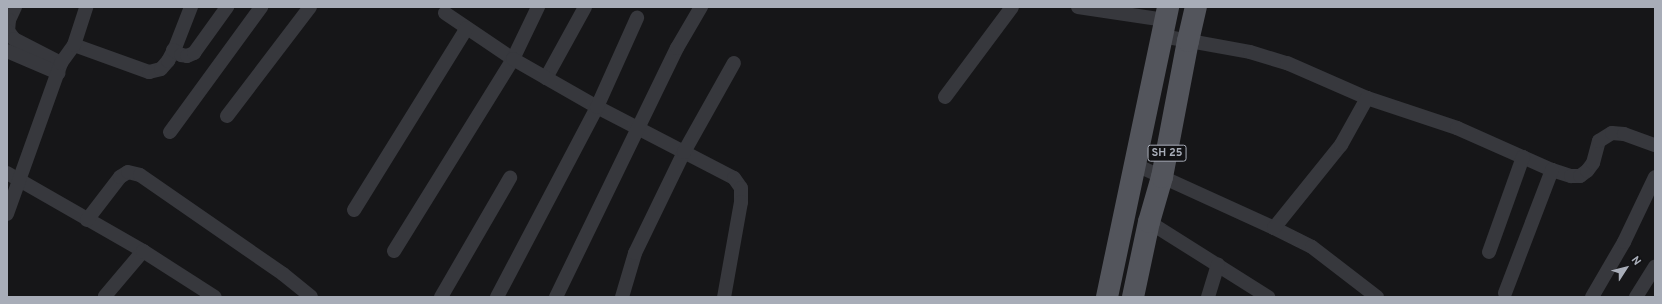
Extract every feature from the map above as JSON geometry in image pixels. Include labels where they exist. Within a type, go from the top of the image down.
[{"type":"main road","name":"SH 25","points":[[1133,297],[1149,222],[1162,177],[1196,7]]},
{"type":"main road","points":[[1107,297],[1136,165],[1165,21]]},
{"type":"street","points":[[15,7],[9,20],[8,30],[14,39],[59,68]]},
{"type":"street","points":[[7,214],[59,68],[74,45],[86,7]]},
{"type":"street","points":[[74,45],[149,72],[161,69],[173,50],[191,7]]},
{"type":"street","points":[[173,50],[181,55],[187,56],[194,53],[227,7]]},
{"type":"street","points":[[170,132],[261,7]]},
{"type":"street","points":[[227,116],[310,7]]},
{"type":"street","points":[[394,251],[513,59],[538,7]]},
{"type":"street","points":[[546,78],[585,7]]},
{"type":"street","points":[[556,297],[677,48],[701,7]]},
{"type":"street","points":[[945,97],[1012,7]]},
{"type":"street","points":[[1078,7],[1165,21],[1188,41],[1268,57],[1367,98],[1457,128],[1552,170],[1571,176],[1580,176],[1587,171],[1593,163],[1599,142],[1612,133],[1624,134],[1655,145]]},
{"type":"street","points":[[445,9],[467,28],[513,59],[597,107],[734,178],[741,188],[741,202],[724,297]]},
{"type":"street","points":[[497,297],[597,107],[637,18]]},
{"type":"street","points":[[354,210],[467,28]]},
{"type":"street","points":[[7,51],[59,68]]},
{"type":"street","points":[[622,297],[635,253],[684,152],[734,63]]},
{"type":"street","points":[[1274,228],[1341,145],[1367,98]]},
{"type":"street","points":[[1489,252],[1523,157]]},
{"type":"street","points":[[1136,165],[1312,247],[1377,297]]},
{"type":"street","points":[[1505,293],[1552,170]]},
{"type":"street","points":[[87,220],[120,176],[128,172],[140,175],[283,274],[310,297]]},
{"type":"street","points":[[7,173],[20,179],[87,220],[143,251],[215,297]]},
{"type":"street","points":[[1592,297],[1624,242],[1655,177]]},
{"type":"street","points":[[441,297],[510,178]]},
{"type":"street","points":[[1149,222],[1218,264],[1268,297]]},
{"type":"street","points":[[105,297],[143,251]]},
{"type":"street","points":[[1208,297],[1218,264]]},
{"type":"street","points":[[1636,297],[1655,266]]}]
